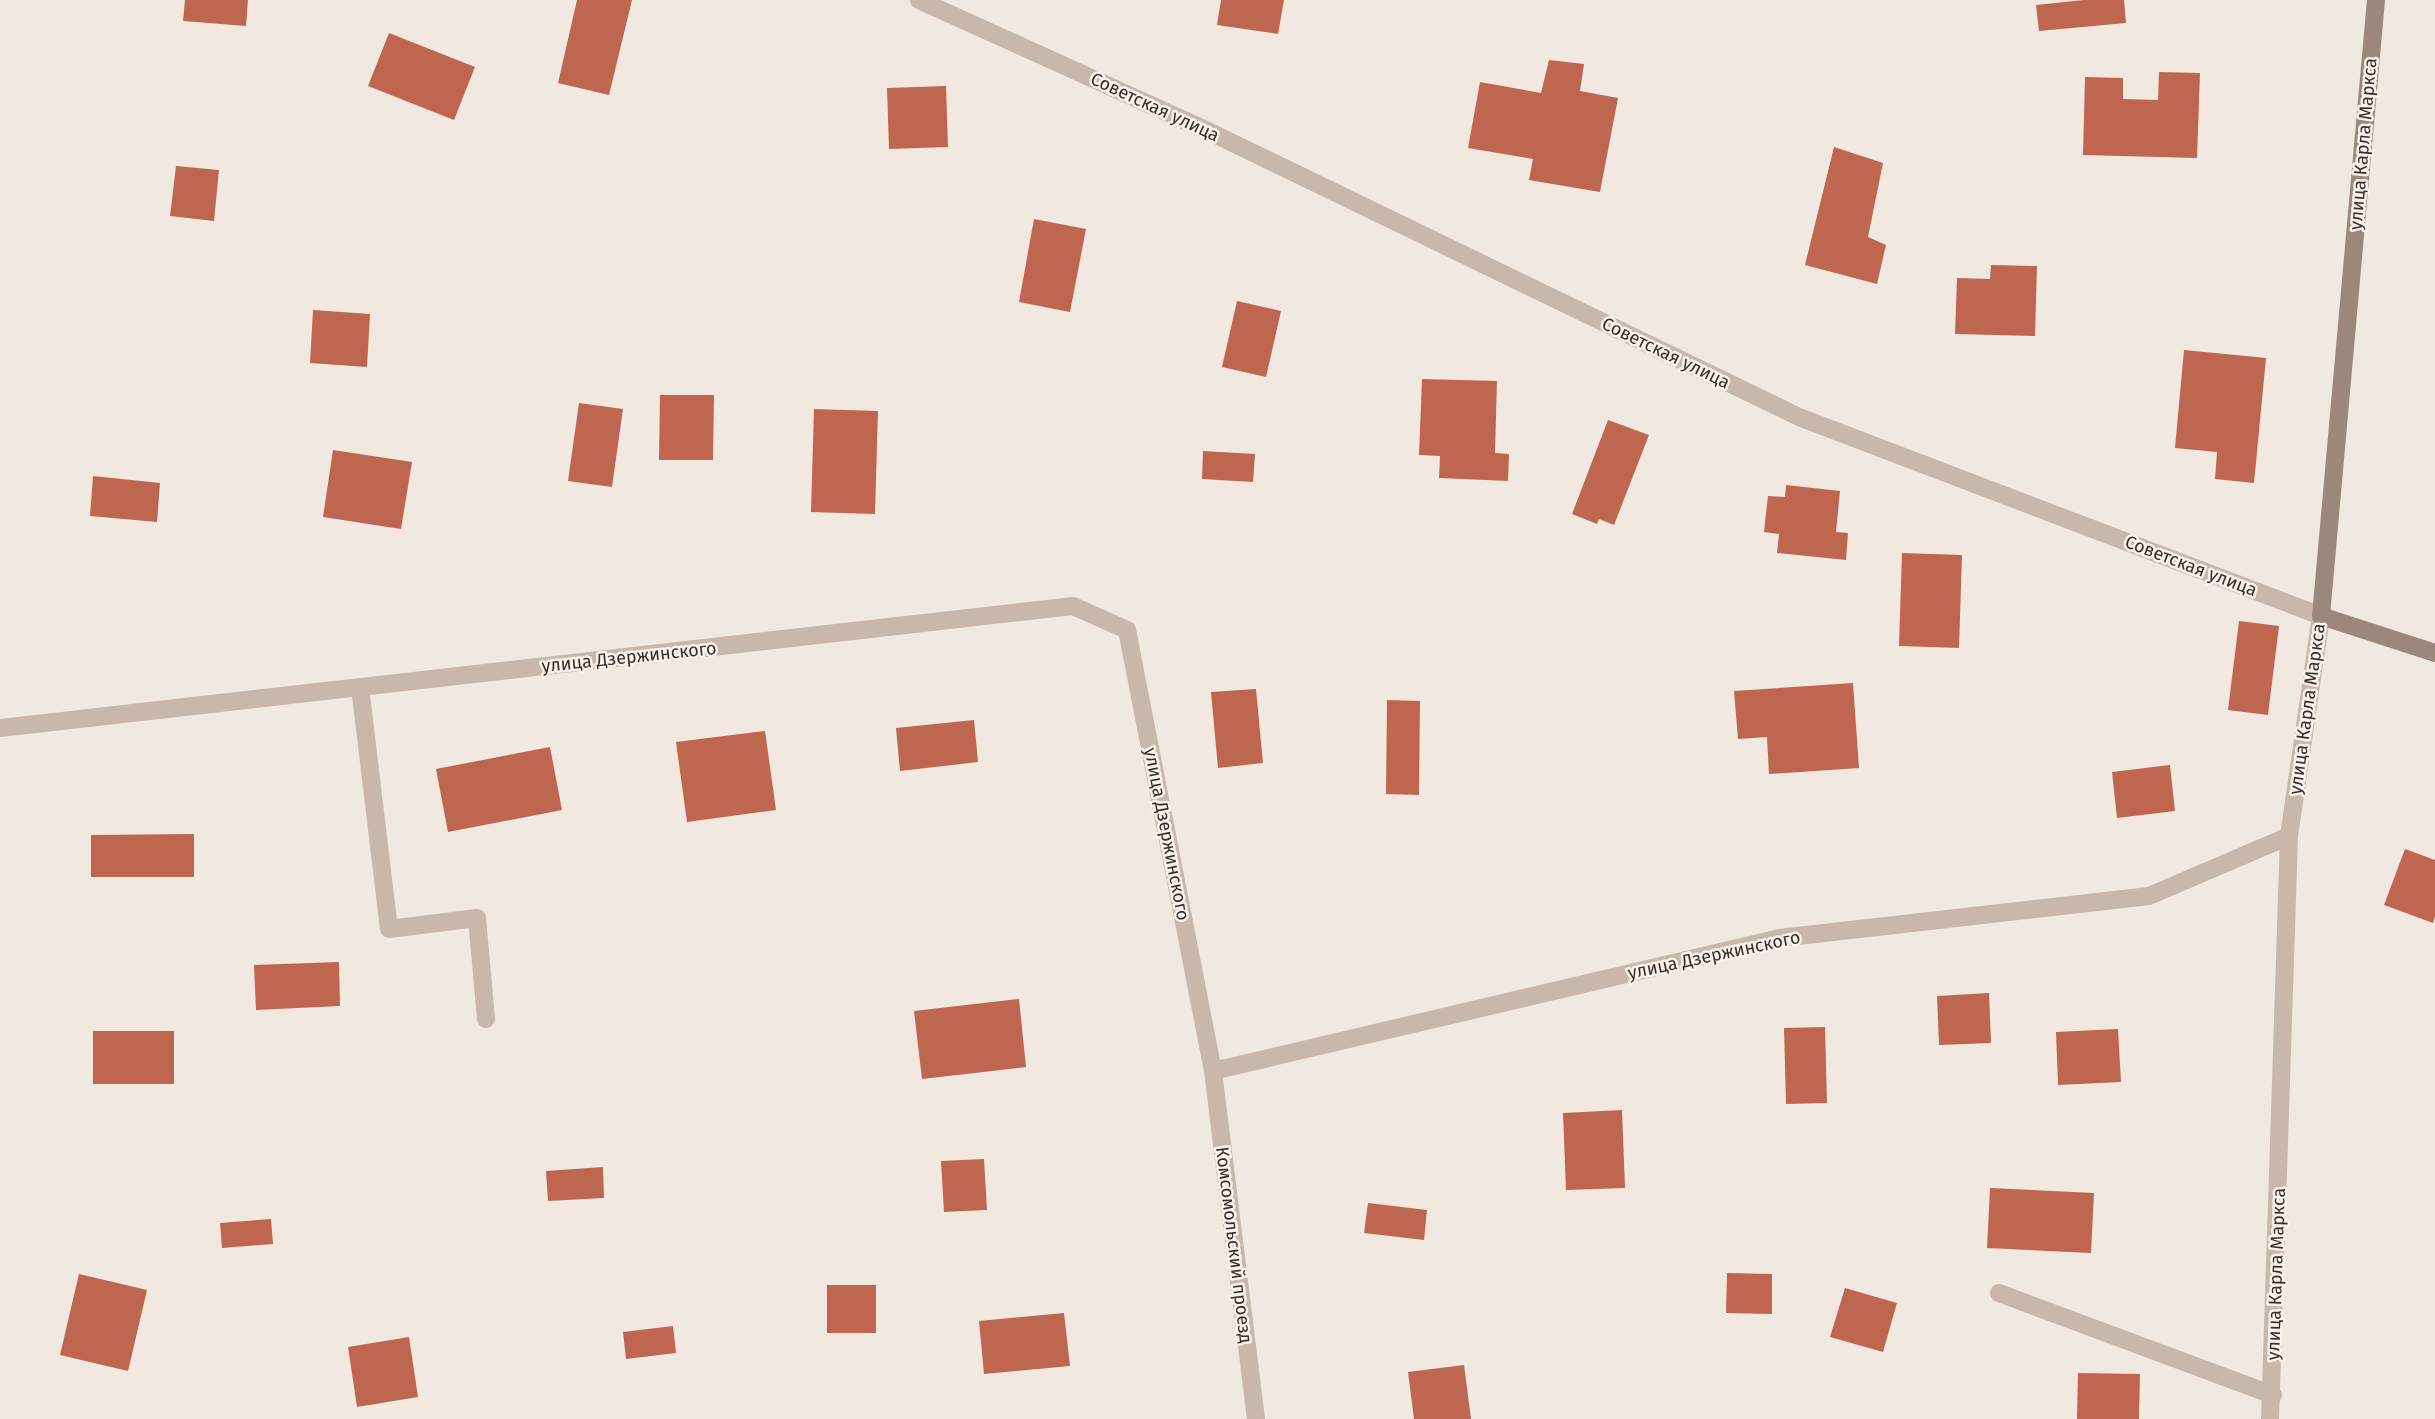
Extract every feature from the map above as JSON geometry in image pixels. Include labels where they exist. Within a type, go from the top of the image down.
[{"type":"main road","name":"улица Карла Маркса","points":[[2321,616],[2376,0]]},
{"type":"main road","name":"Советская улица","points":[[2321,616],[2435,653]]},
{"type":"street","name":"Советская улица","points":[[919,0],[1208,131],[1799,417],[2321,616]]},
{"type":"street","name":"улица Дзержинского","points":[[0,728],[1073,606],[1127,630],[1213,1071],[1780,938],[2148,897],[2288,836]]},
{"type":"street","name":"улица Карла Маркса","points":[[2270,1419],[2273,1395],[2288,836],[2321,616]]},
{"type":"street","points":[[360,687],[389,929],[477,918],[486,1019]]},
{"type":"street","name":"Комсомольский проезд","points":[[1213,1071],[1256,1419]]},
{"type":"street","points":[[1999,1293],[2273,1395]]},
{"type":"building","points":[[185,0],[248,0],[246,26],[183,21]]},
{"type":"building","points":[[577,0],[632,0],[609,95],[558,83]]},
{"type":"building","points":[[1221,0],[1284,0],[1278,34],[1217,25]]},
{"type":"building","points":[[2084,0],[2124,0],[2126,23],[2039,31],[2036,5]]},
{"type":"building","points":[[389,33],[475,67],[454,120],[368,86]]},
{"type":"building","points":[[1549,60],[1584,64],[1580,91],[1618,98],[1600,192],[1529,180],[1533,159],[1468,148],[1480,82],[1541,93]]},
{"type":"building","points":[[2159,72],[2200,73],[2197,158],[2083,155],[2085,77],[2123,78],[2123,99],[2158,100]]},
{"type":"building","points":[[946,86],[948,147],[889,149],[887,88]]},
{"type":"building","points":[[1834,147],[1883,163],[1868,237],[1886,245],[1877,284],[1805,265]]},
{"type":"building","points":[[176,166],[219,170],[214,221],[170,216]]},
{"type":"building","points":[[1034,219],[1086,229],[1070,312],[1019,302]]},
{"type":"building","points":[[1991,265],[2037,266],[2035,336],[1955,334],[1957,278],[1990,279]]},
{"type":"building","points":[[1237,301],[1281,311],[1266,377],[1222,367]]},
{"type":"building","points":[[313,310],[370,314],[367,367],[310,363]]},
{"type":"building","points":[[2184,350],[2266,358],[2254,483],[2215,479],[2217,452],[2175,448]]},
{"type":"building","points":[[1422,379],[1497,381],[1495,453],[1509,454],[1508,481],[1439,478],[1440,456],[1419,455]]},
{"type":"building","points":[[660,395],[714,395],[713,460],[659,460]]},
{"type":"building","points":[[579,403],[623,409],[612,487],[568,481]]},
{"type":"building","points":[[814,409],[878,411],[875,514],[811,512]]},
{"type":"building","points":[[1608,420],[1649,435],[1614,525],[1599,519],[1597,524],[1572,514]]},
{"type":"building","points":[[333,450],[412,462],[401,529],[323,517]]},
{"type":"building","points":[[1203,451],[1255,454],[1253,482],[1202,479]]},
{"type":"building","points":[[93,476],[160,483],[157,522],[90,516]]},
{"type":"building","points":[[1786,485],[1840,491],[1836,532],[1848,533],[1846,560],[1777,553],[1779,534],[1764,532],[1768,496],[1785,497]]},
{"type":"building","points":[[1902,553],[1962,555],[1959,648],[1899,646]]},
{"type":"building","points":[[2239,621],[2279,626],[2268,715],[2228,710]]},
{"type":"building","points":[[1853,683],[1859,768],[1769,774],[1767,737],[1738,739],[1734,691]]},
{"type":"building","points":[[1256,689],[1263,763],[1218,768],[1211,692]]},
{"type":"building","points":[[1387,700],[1420,701],[1419,795],[1386,794]]},
{"type":"building","points":[[974,720],[978,762],[900,771],[896,728]]},
{"type":"building","points":[[765,731],[776,810],[687,822],[676,742]]},
{"type":"building","points":[[550,747],[562,810],[448,832],[436,769]]},
{"type":"building","points":[[2170,765],[2175,811],[2117,818],[2112,772]]},
{"type":"building","points":[[194,834],[194,877],[91,877],[91,835]]},
{"type":"building","points":[[2405,849],[2435,860],[2433,923],[2384,905]]},
{"type":"building","points":[[339,962],[340,1006],[256,1010],[254,965]]},
{"type":"building","points":[[1989,993],[1991,1043],[1939,1045],[1937,996]]},
{"type":"building","points":[[1019,999],[1026,1067],[922,1079],[914,1011]]},
{"type":"building","points":[[1825,1027],[1827,1103],[1786,1104],[1784,1028]]},
{"type":"building","points":[[2118,1029],[2121,1082],[2058,1085],[2056,1032]]},
{"type":"building","points":[[93,1031],[174,1031],[174,1084],[93,1084]]},
{"type":"building","points":[[1622,1110],[1625,1188],[1566,1190],[1563,1113]]},
{"type":"building","points":[[984,1159],[987,1210],[944,1212],[941,1161]]},
{"type":"building","points":[[603,1167],[604,1198],[548,1201],[546,1171]]},
{"type":"building","points":[[1990,1188],[2094,1193],[2091,1253],[1987,1248]]},
{"type":"building","points":[[1368,1203],[1427,1210],[1424,1240],[1364,1233]]},
{"type":"building","points":[[271,1219],[273,1244],[222,1248],[220,1223]]},
{"type":"building","points":[[1727,1273],[1772,1274],[1772,1314],[1726,1313]]},
{"type":"building","points":[[79,1274],[147,1290],[128,1371],[60,1355]]},
{"type":"building","points":[[827,1285],[876,1285],[876,1333],[827,1333]]},
{"type":"building","points":[[1845,1288],[1897,1303],[1883,1352],[1830,1337]]},
{"type":"building","points":[[1064,1313],[1070,1366],[984,1374],[979,1321]]},
{"type":"building","points":[[673,1326],[676,1353],[626,1359],[623,1332]]},
{"type":"building","points":[[409,1337],[418,1397],[357,1407],[348,1347]]},
{"type":"building","points":[[1464,1365],[1471,1419],[1414,1419],[1408,1372]]},
{"type":"building","points":[[2078,1373],[2140,1374],[2139,1419],[2077,1419]]}]
